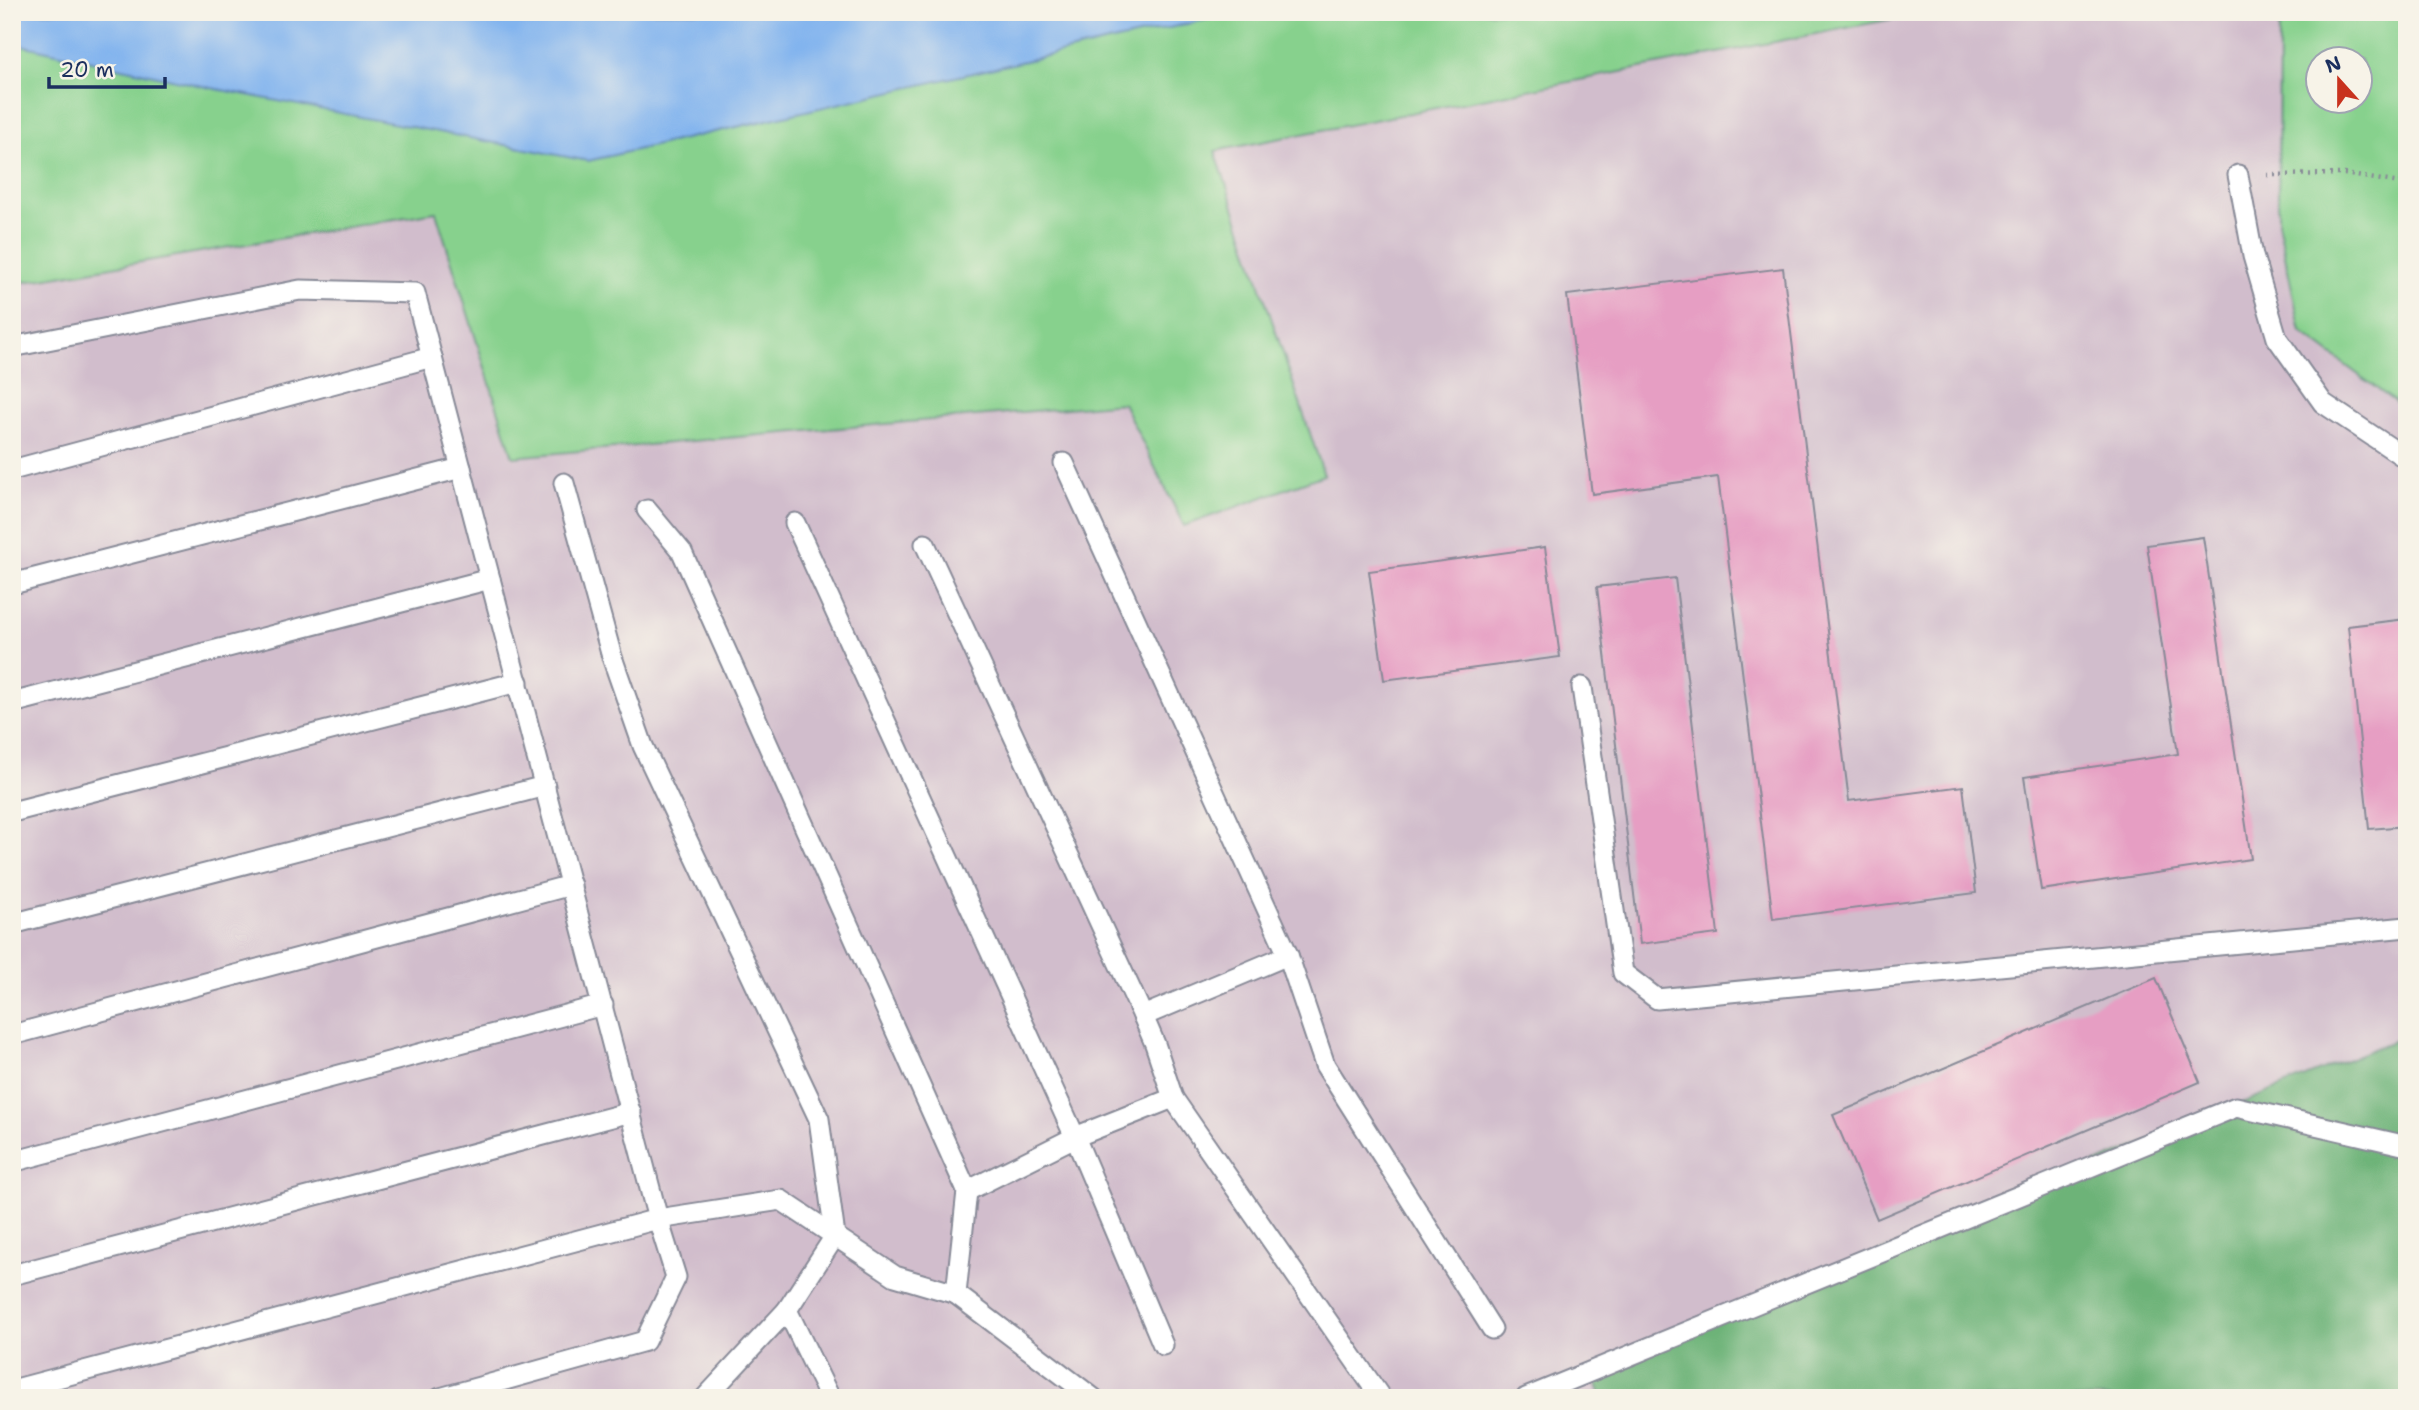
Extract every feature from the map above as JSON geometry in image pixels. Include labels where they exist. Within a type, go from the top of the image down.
[{"type":"lane","points":[[2238,175],[2253,256],[2277,338],[2323,403],[2407,458]]},
{"type":"lane","points":[[12,347],[300,290],[415,293],[658,1219],[676,1277],[645,1341],[440,1398]]},
{"type":"lane","points":[[12,470],[432,357]]},
{"type":"lane","points":[[1064,463],[1288,955],[1325,1065],[1492,1329]]},
{"type":"lane","points":[[12,584],[461,468]]},
{"type":"lane","points":[[564,483],[611,657],[643,746],[820,1119],[835,1236],[787,1310],[705,1398]]},
{"type":"lane","points":[[647,510],[682,552],[967,1191],[956,1294]]},
{"type":"lane","points":[[796,523],[1076,1137],[1163,1345]]},
{"type":"lane","points":[[925,544],[1143,1016],[1173,1098],[1381,1398]]},
{"type":"lane","points":[[12,703],[490,579]]},
{"type":"lane","points":[[12,812],[518,682]]},
{"type":"lane","points":[[1582,687],[1623,973],[1657,999],[2407,927]]},
{"type":"lane","points":[[12,924],[545,786]]},
{"type":"lane","points":[[12,1035],[571,886]]},
{"type":"lane","points":[[1143,1016],[1288,955]]},
{"type":"lane","points":[[12,1163],[603,1005]]},
{"type":"lane","points":[[967,1191],[1076,1137],[1173,1098]]},
{"type":"lane","points":[[1526,1398],[2236,1107],[2407,1146]]},
{"type":"lane","points":[[12,1275],[631,1112]]},
{"type":"lane","points":[[12,1390],[658,1219],[781,1200],[895,1276],[956,1294],[1093,1398]]},
{"type":"lane","points":[[787,1310],[830,1398]]},
{"type":"path","points":[[2238,175],[2344,174],[2407,184]]},
{"type":"shaded area","points":[[1928,12],[2279,12],[2278,222],[2301,332],[2407,411],[2407,1035],[1592,1371],[1587,1360],[1601,1398],[12,1398],[12,284],[436,212],[513,457],[1123,403],[1184,526],[1324,474],[1214,151]]},
{"type":"green space","points":[[12,12],[1928,12],[1215,151],[1324,475],[1184,526],[1123,403],[513,457],[436,212],[12,284]]},
{"type":"green space","points":[[2279,12],[2407,12],[2407,411],[2301,332],[2278,222]]},
{"type":"green space","points":[[2407,1035],[2407,1398],[1602,1398],[1592,1371]]},
{"type":"water","points":[[12,12],[1239,12],[588,161],[211,88],[12,43]]},
{"type":"building","points":[[1783,268],[1849,801],[1963,786],[1976,893],[1773,919],[1718,477],[1592,494],[1567,295]]},
{"type":"building","points":[[2203,537],[2251,859],[2041,890],[2024,777],[2178,754],[2147,545]]},
{"type":"building","points":[[1545,547],[1560,657],[1384,680],[1369,571]]},
{"type":"building","points":[[1675,578],[1718,934],[1640,944],[1597,587]]},
{"type":"building","points":[[2407,619],[2407,826],[2369,829],[2348,626]]},
{"type":"building","points":[[2156,978],[2200,1082],[1877,1219],[1833,1115]]}]
